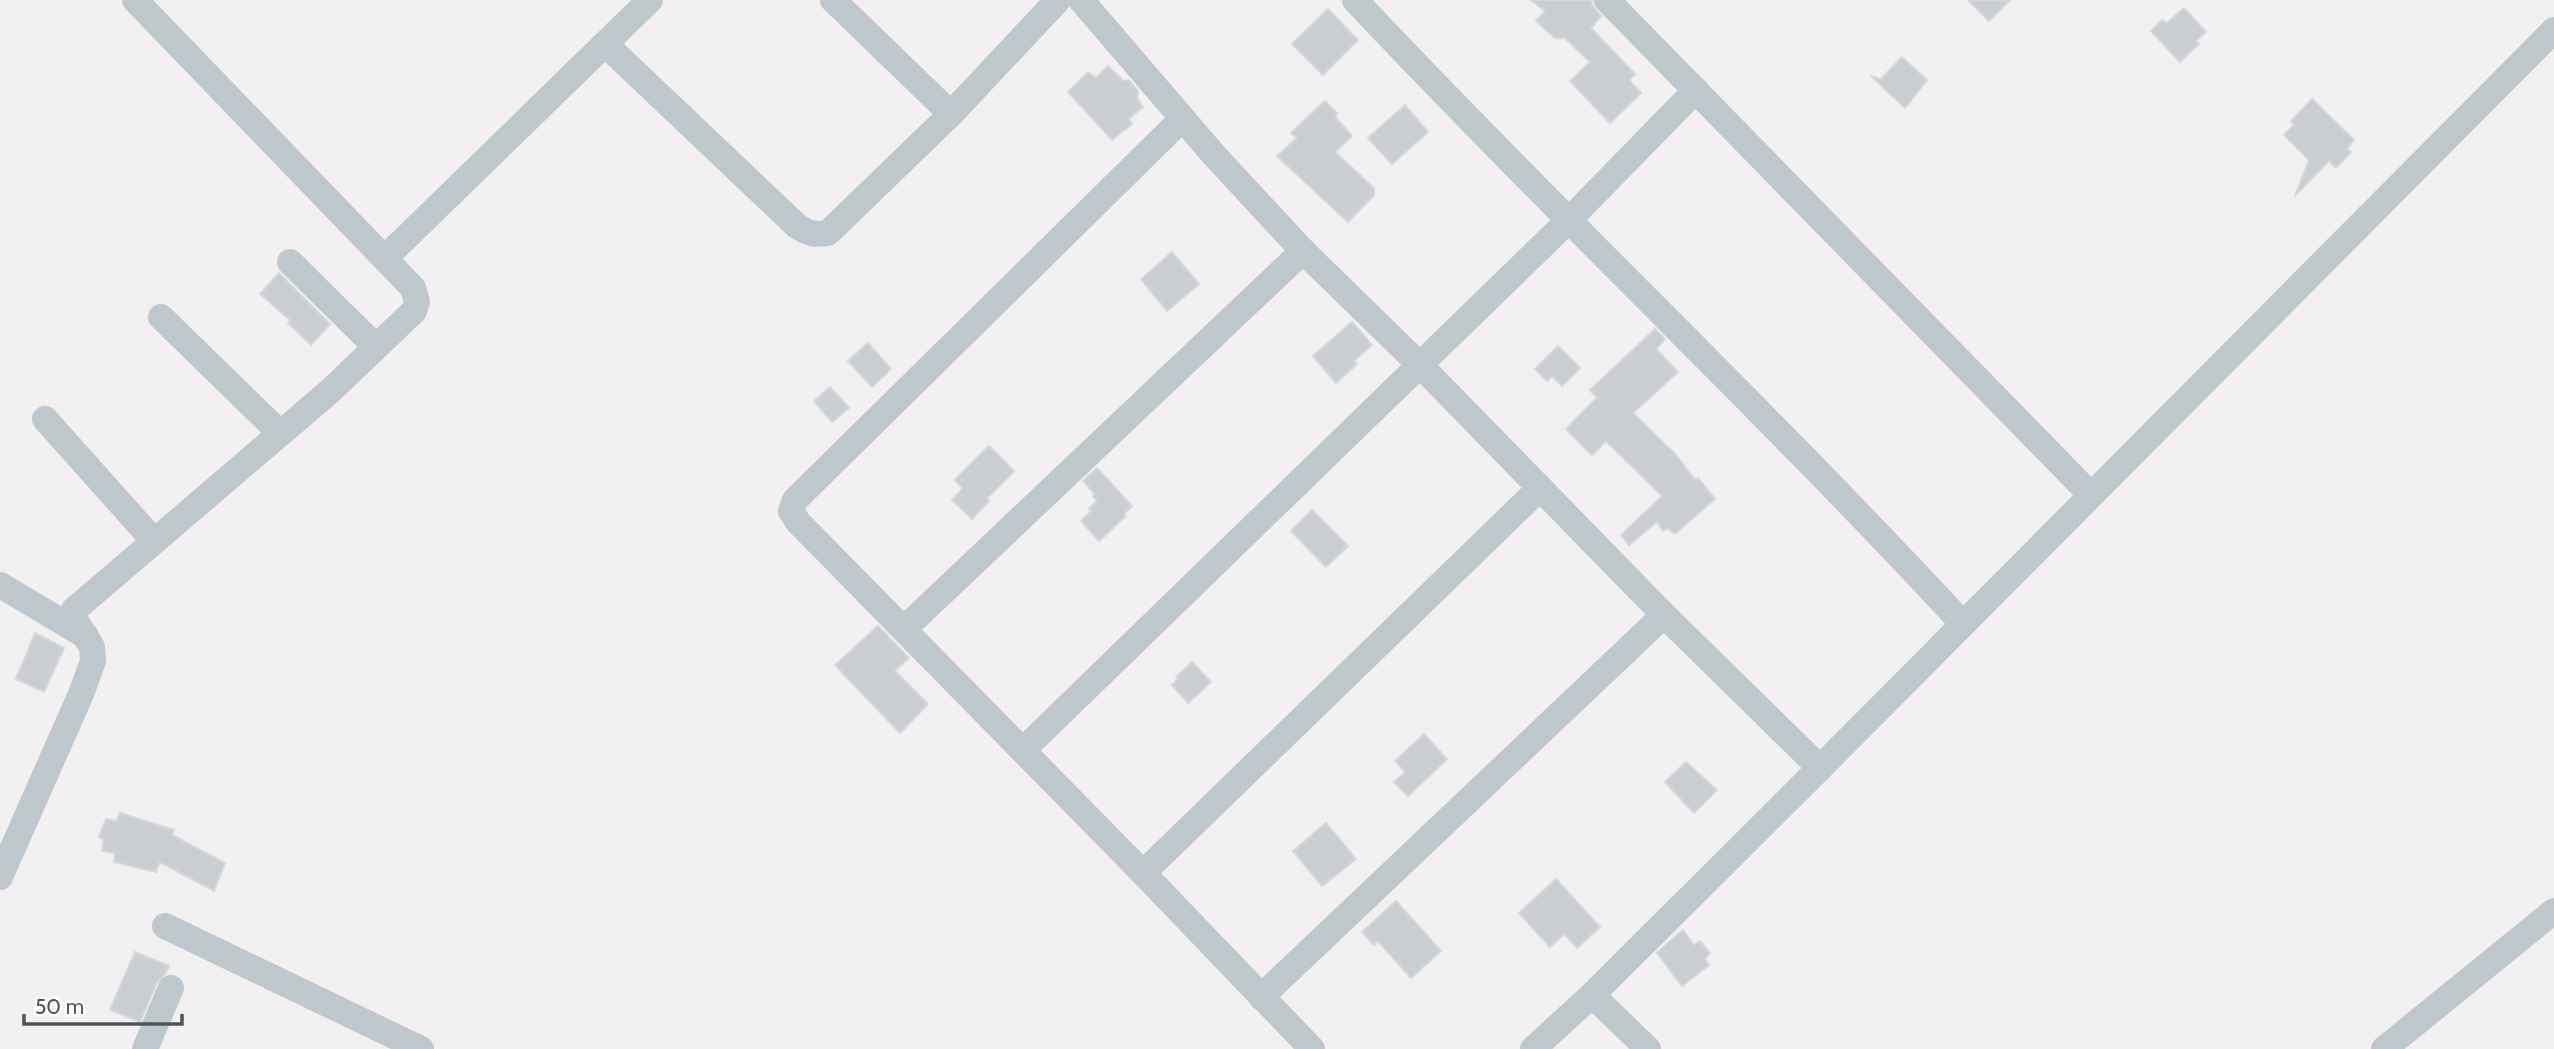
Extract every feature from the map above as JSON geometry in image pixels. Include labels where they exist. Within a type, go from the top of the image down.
[{"type":"street","points":[[0,877],[93,661],[92,648],[74,617],[74,610],[329,392],[414,311],[417,302],[413,288],[386,257],[135,0]]},
{"type":"street","points":[[386,257],[650,0]]},
{"type":"street","points":[[833,0],[951,114]]},
{"type":"street","points":[[605,44],[809,234],[828,233],[951,114],[1058,0]]},
{"type":"street","points":[[1081,0],[1182,119],[1303,251],[1420,365],[1664,615],[1820,768]]},
{"type":"street","points":[[1354,0],[1569,222],[1879,533],[1964,624]]},
{"type":"street","points":[[1607,0],[2091,495]]},
{"type":"street","points":[[1533,1049],[1592,995],[1820,768],[2554,30]]},
{"type":"street","points":[[1023,750],[1569,222],[1696,90]]},
{"type":"street","points":[[1182,119],[795,500],[792,511],[798,522],[1312,1049]]},
{"type":"street","points":[[904,629],[1303,251]]},
{"type":"street","points":[[290,262],[376,346]]},
{"type":"street","points":[[161,317],[280,433]]},
{"type":"street","points":[[46,419],[154,541]]},
{"type":"street","points":[[1143,873],[1541,488]]},
{"type":"street","points":[[0,585],[86,636]]},
{"type":"street","points":[[1261,996],[1664,615]]},
{"type":"street","points":[[2384,1049],[2554,911]]},
{"type":"street","points":[[165,926],[421,1049]]},
{"type":"street","points":[[145,1049],[171,988]]},
{"type":"street","points":[[1592,995],[1648,1049]]},
{"type":"building","points":[[1531,0],[1592,0],[1592,5],[1601,16],[1591,28],[1635,74],[1629,80],[1641,93],[1610,123],[1570,81],[1590,62],[1565,38],[1555,38],[1536,21],[1545,11]]},
{"type":"building","points":[[1968,0],[2010,0],[1989,21]]},
{"type":"building","points":[[2184,8],[2206,32],[2196,41],[2199,44],[2180,62],[2151,31],[2162,20],[2167,23]]},
{"type":"building","points":[[1328,9],[1358,40],[1323,75],[1292,44]]},
{"type":"building","points":[[1902,57],[1927,80],[1905,108],[1871,76],[1881,79]]},
{"type":"building","points":[[1108,66],[1124,81],[1129,80],[1138,91],[1137,98],[1143,107],[1129,118],[1132,124],[1112,140],[1068,92],[1088,72],[1096,78]]},
{"type":"building","points":[[2312,99],[2354,140],[2347,149],[2351,152],[2336,168],[2329,161],[2295,196],[2309,160],[2284,135],[2294,125],[2291,121]]},
{"type":"building","points":[[1325,101],[1337,113],[1335,117],[1352,136],[1335,152],[1374,188],[1374,195],[1348,222],[1277,156],[1297,138],[1291,133]]},
{"type":"building","points":[[1405,105],[1428,132],[1392,164],[1368,138]]},
{"type":"building","points":[[1172,252],[1199,284],[1167,311],[1141,279]]},
{"type":"building","points":[[279,273],[330,324],[311,345],[288,323],[290,320],[260,294]]},
{"type":"building","points":[[1352,322],[1372,345],[1354,361],[1357,364],[1336,383],[1313,356]]},
{"type":"building","points":[[1655,329],[1665,339],[1656,349],[1678,372],[1633,413],[1676,455],[1695,480],[1698,478],[1715,499],[1675,534],[1667,528],[1663,531],[1657,522],[1629,545],[1621,535],[1662,496],[1606,441],[1592,455],[1566,429],[1597,398],[1590,390]]},
{"type":"building","points":[[868,343],[891,369],[872,387],[848,361]]},
{"type":"building","points":[[1558,346],[1580,368],[1562,386],[1552,376],[1547,381],[1535,369]]},
{"type":"building","points":[[830,387],[849,408],[832,422],[814,401]]},
{"type":"building","points":[[989,446],[1014,471],[987,498],[989,501],[972,519],[952,500],[963,488],[955,480]]},
{"type":"building","points":[[1097,468],[1132,506],[1124,514],[1126,516],[1099,541],[1081,521],[1097,501],[1093,496],[1095,494],[1083,481]]},
{"type":"building","points":[[1312,510],[1348,546],[1326,567],[1291,531]]},
{"type":"building","points":[[878,626],[909,658],[895,671],[928,704],[900,733],[835,665]]},
{"type":"building","points":[[35,633],[64,648],[44,692],[16,679]]},
{"type":"building","points":[[1192,662],[1211,682],[1188,703],[1172,685],[1178,679],[1176,677]]},
{"type":"building","points":[[1424,734],[1447,759],[1408,796],[1394,782],[1405,772],[1395,761]]},
{"type":"building","points":[[1686,762],[1717,790],[1694,813],[1665,782]]},
{"type":"building","points":[[120,813],[174,830],[172,835],[225,863],[214,891],[160,862],[156,872],[114,862],[115,853],[102,851],[104,839],[99,837],[106,819],[116,821]]},
{"type":"building","points":[[1326,823],[1356,859],[1322,886],[1293,851]]},
{"type":"building","points":[[1556,879],[1600,927],[1577,948],[1564,934],[1550,947],[1519,913]]},
{"type":"building","points":[[1396,901],[1441,951],[1411,978],[1378,941],[1374,945],[1362,932]]},
{"type":"building","points":[[1683,930],[1694,945],[1700,941],[1710,953],[1705,959],[1709,965],[1682,986],[1657,953]]},
{"type":"building","points":[[135,952],[169,966],[157,982],[140,1022],[110,1010]]}]
